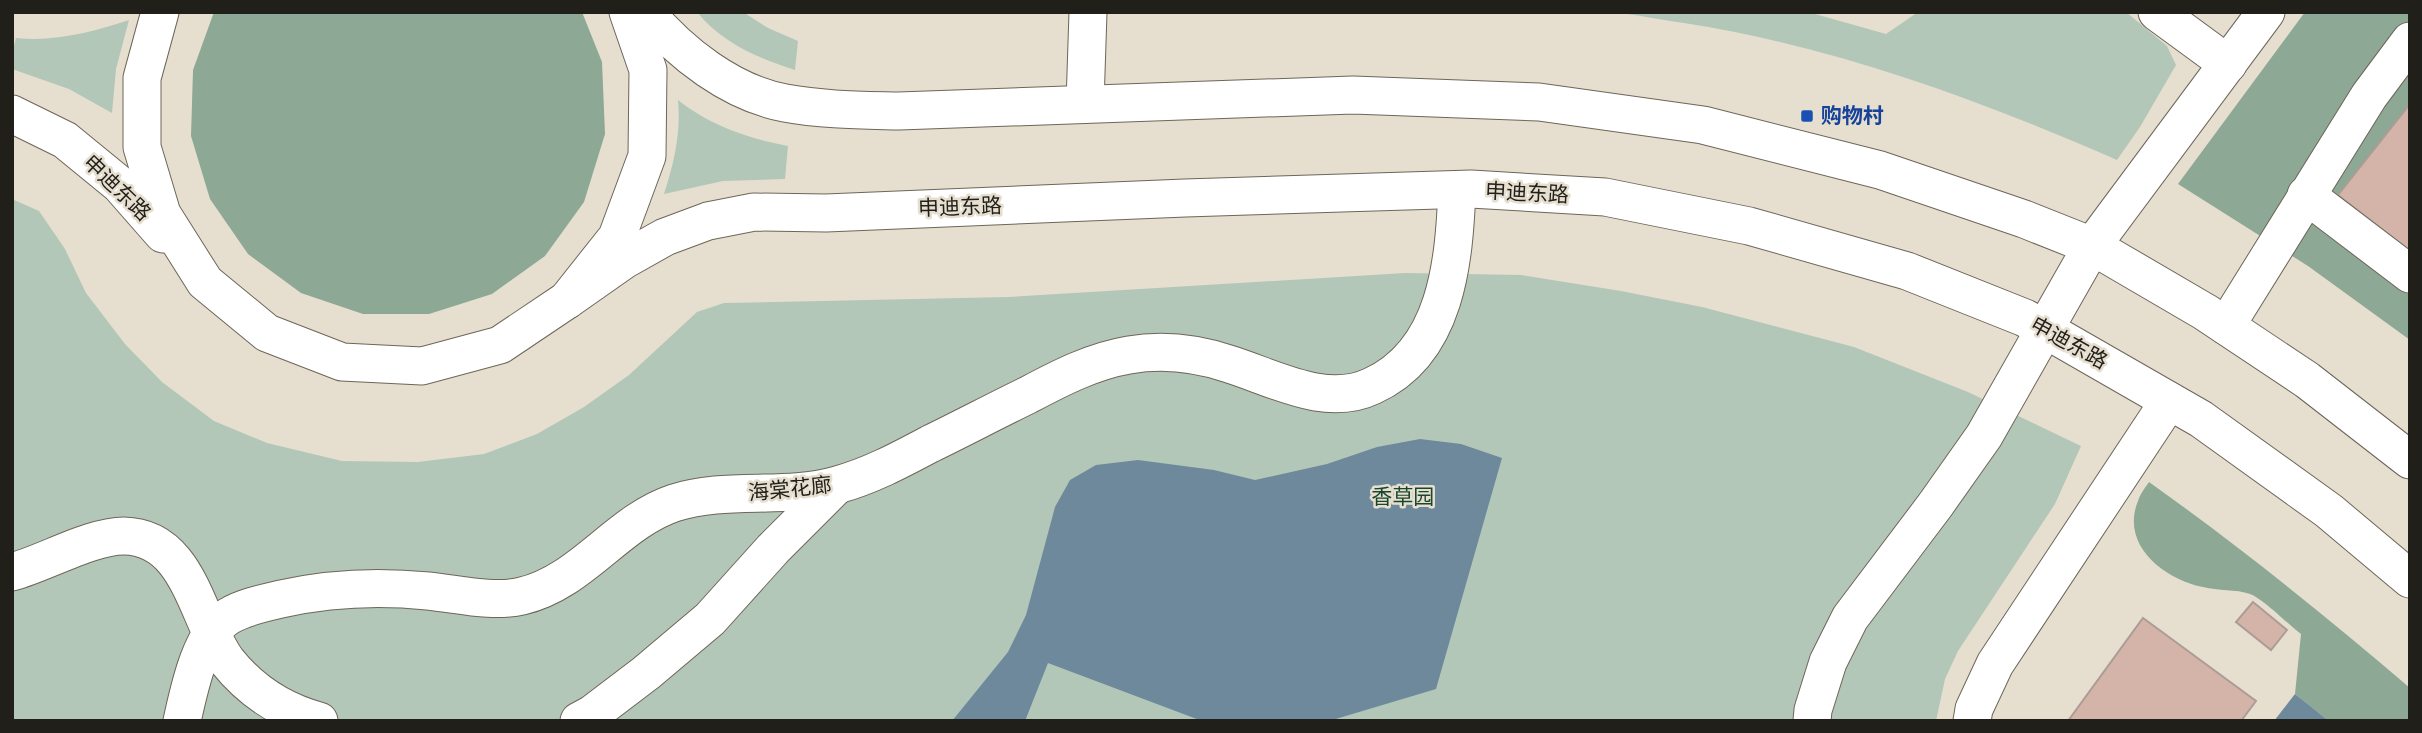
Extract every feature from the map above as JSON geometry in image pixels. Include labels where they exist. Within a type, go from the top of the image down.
[{"type":"street","points":[[160,12],[142,78],[142,148],[162,214],[205,282]]},
{"type":"street","points":[[567,300],[617,237],[647,156],[648,70],[628,12]]},
{"type":"street","points":[[646,12],[694,61],[737,86],[782,102],[838,110],[899,111],[1353,95],[1539,102],[1690,123],[1792,146],[1880,170],[2004,212],[2092,246],[2225,326],[2306,380],[2410,460]]},
{"type":"street","points":[[1085,104],[1088,12]]},
{"type":"street","points":[[2157,12],[2228,64]]},
{"type":"street","points":[[1812,721],[1828,662],[1850,618],[1984,436],[2092,246],[2266,12]]},
{"type":"street","points":[[2225,326],[2369,96],[2410,41]]},
{"type":"street","name":"申迪东路","points":[[12,114],[65,140],[120,185],[205,282],[267,333],[342,362],[422,366],[500,345],[624,260],[664,237],[708,222],[754,212],[826,212],[1457,190],[1605,197],[1749,226],[1907,271],[2025,318],[2201,419],[2329,511],[2410,579]]},
{"type":"street","name":"海棠花廊","points":[[182,721],[197,664],[211,634],[227,617],[258,604],[299,595],[355,588],[405,589],[492,598],[518,597],[546,588],[572,573],[644,518],[673,503],[707,497],[768,494],[836,486],[879,470],[1064,376],[1097,362],[1158,351],[1188,353],[1298,388],[1328,394],[1353,393],[1374,386],[1400,369],[1420,347],[1435,320],[1446,289],[1455,246],[1457,190]]},
{"type":"street","points":[[2306,195],[2410,274]]},
{"type":"street","points":[[1972,721],[1974,709],[1995,663],[2169,401]]},
{"type":"street","points":[[579,721],[646,673],[710,619],[773,549],[836,486]]},
{"type":"street","points":[[12,572],[104,539],[124,536],[141,539],[167,552],[182,570],[211,634],[227,660],[251,687],[275,704],[319,721]]},
{"type":"green space","points":[[214,12],[582,12],[602,62],[605,134],[584,202],[545,256],[492,294],[429,314],[363,314],[301,293],[248,254],[210,199],[191,136],[193,70]]},
{"type":"green space","points":[[697,12],[743,12],[768,28],[798,41],[795,70],[729,41]]},
{"type":"green space","points":[[1610,12],[1808,12],[1886,34],[1918,12],[2126,12],[2167,46],[2176,65],[2140,127],[2117,160],[1959,96],[1851,61],[1741,33]]},
{"type":"green space","points":[[2305,12],[2410,12],[2410,104],[2339,195],[2410,251],[2410,340],[2308,266],[2178,184]]},
{"type":"green space","points":[[129,20],[116,69],[112,113],[69,89],[12,69],[16,38],[45,39],[74,35]]},
{"type":"green space","points":[[678,100],[703,117],[730,130],[788,146],[785,179],[723,181],[664,194],[676,148]]},
{"type":"green space","name":"香草园","points":[[12,199],[39,211],[65,249],[86,293],[125,344],[162,382],[214,421],[267,443],[342,461],[418,462],[484,454],[537,434],[584,407],[629,375],[697,312],[724,303],[1008,297],[1405,273],[1521,275],[1702,307],[1854,347],[1968,392],[2081,446],[2055,504],[1958,651],[1945,679],[1936,721],[12,721]]},
{"type":"green space","points":[[2149,482],[2282,582],[2410,688],[2410,721],[2329,721],[2295,694],[2301,634],[2255,596],[2188,583],[2161,568],[2149,558],[2140,545],[2135,532],[2134,517],[2139,498]]},
{"type":"water","points":[[1420,439],[1461,444],[1502,458],[1436,689],[1329,721],[1202,721],[1048,663],[1025,721],[952,721],[1008,652],[1026,615],[1055,507],[1070,480],[1096,465],[1138,460],[1214,470],[1255,480],[1327,464],[1377,447]]},
{"type":"water","points":[[2295,694],[2329,721],[2274,721]]},
{"type":"building","points":[[2410,104],[2410,251],[2338,195]]},
{"type":"building","points":[[2253,602],[2287,630],[2271,650],[2236,622]]},
{"type":"building","points":[[2143,618],[2256,701],[2241,721],[2068,721]]},
{"type":"place","name":"购物村","points":[[1807,116]]}]
